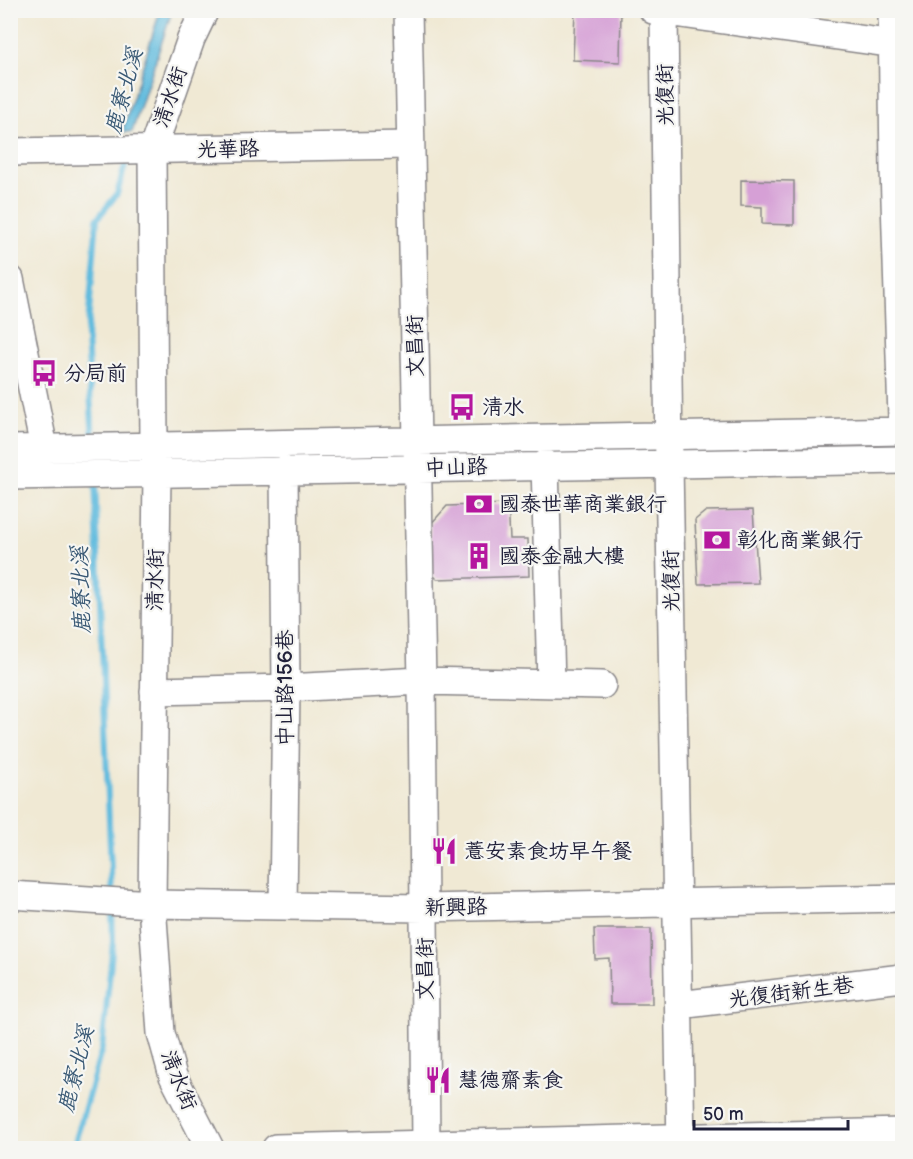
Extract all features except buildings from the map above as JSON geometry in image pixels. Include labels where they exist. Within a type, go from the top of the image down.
[{"type":"street","name":"清水街","points":[[205,10],[191,39],[152,151],[154,445],[157,472],[152,904],[161,1034],[172,1076],[210,1149]]},
{"type":"street","name":"文昌街","points":[[408,10],[422,681],[426,1147]]},
{"type":"street","points":[[892,10],[898,44],[894,169],[903,418]]},
{"type":"street","points":[[659,12],[898,44]]},
{"type":"street","name":"光復街","points":[[659,12],[670,435],[681,1143]]},
{"type":"street","name":"光華路","points":[[10,152],[410,145]]},
{"type":"street","points":[[10,279],[44,448],[44,476]]},
{"type":"street","name":"中山路","points":[[10,449],[903,431]]},
{"type":"street","name":"中山路","points":[[10,476],[545,464],[903,459]]},
{"type":"street","points":[[545,464],[551,684]]},
{"type":"street","name":"中山路156巷","points":[[283,906],[286,688],[284,470]]},
{"type":"street","points":[[154,691],[286,688],[422,681],[602,685]]},
{"type":"street","name":"新興路","points":[[10,896],[152,904],[424,908],[903,898]]},
{"type":"street","name":"光復街新生巷","points":[[679,1005],[903,978]]},
{"type":"street","points":[[276,1149],[681,1143],[903,1132]]},
{"type":"water","points":[[160,11],[172,11],[132,132],[122,132]]},
{"type":"waterway","name":"鹿寮北溪","points":[[93,442],[87,337],[97,219],[117,194],[127,158]]},
{"type":"waterway","name":"鹿寮北溪","points":[[95,482],[112,895]]},
{"type":"waterway","name":"鹿寮北溪","points":[[42,1148],[74,1146],[102,1048],[113,942],[112,908]]},
{"type":"place","name":"分局前","points":[[44,373]]},
{"type":"place","name":"清水","points":[[462,407]]},
{"type":"place","name":"國泰世華商業銀行","points":[[479,504]]},
{"type":"place","name":"彰化商業銀行","points":[[717,540]]},
{"type":"place","name":"國泰金融大樓","points":[[479,556]]},
{"type":"place","name":"薏安素食坊早午餐","points":[[444,851]]},
{"type":"place","name":"慧德齋素食","points":[[438,1080]]}]
